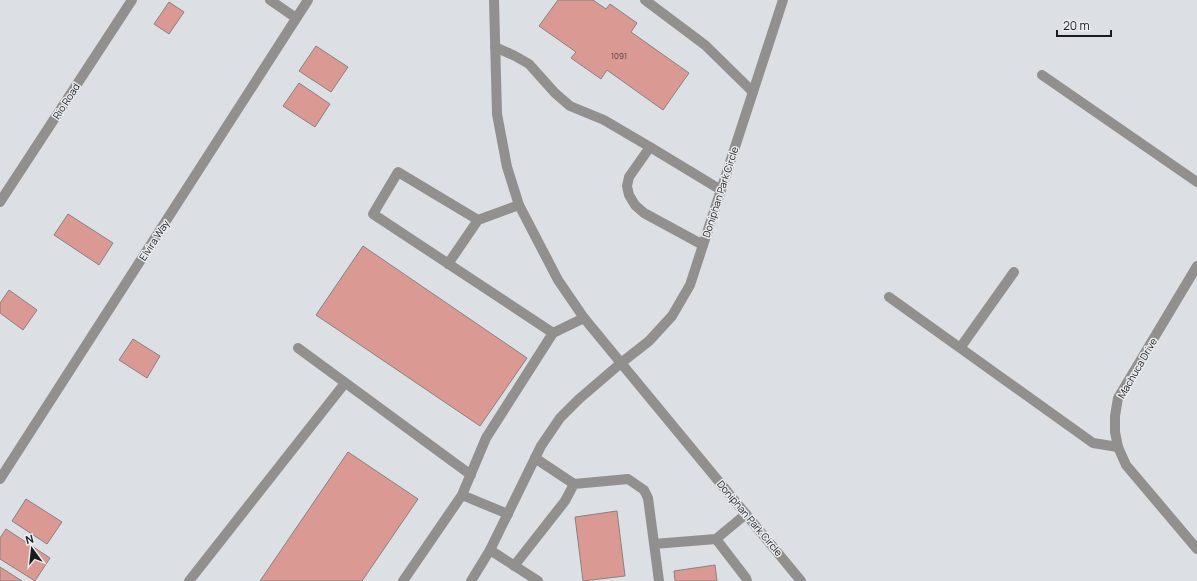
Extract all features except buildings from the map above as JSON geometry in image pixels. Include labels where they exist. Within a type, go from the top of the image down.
[{"type":"street","name":"Rio Road","points":[[0,202],[132,0]]},
{"type":"street","points":[[270,0],[296,18]]},
{"type":"street","name":"Elvira Way","points":[[0,479],[308,0]]},
{"type":"street","name":"Doniphan Park Circle","points":[[494,0],[497,114],[507,167],[519,204],[558,280],[584,318],[801,581]]},
{"type":"street","points":[[644,0],[711,50],[753,92]]},
{"type":"street","name":"Doniphan Park Circle","points":[[471,581],[490,550],[541,446],[560,418],[579,399],[649,341],[672,316],[690,285],[783,0]]},
{"type":"street","points":[[495,47],[529,64],[555,93],[570,106],[604,120],[650,146],[721,190]]},
{"type":"street","points":[[1042,75],[1197,182]]},
{"type":"street","points":[[650,146],[629,177],[627,186],[629,195],[635,205],[644,213],[703,245]]},
{"type":"street","points":[[478,220],[398,172],[373,214],[553,333]]},
{"type":"street","points":[[448,264],[478,220],[519,204]]},
{"type":"street","name":"Machuca Drive","points":[[1197,266],[1118,398],[1114,416],[1118,447],[1126,465],[1197,549]]},
{"type":"street","points":[[960,348],[1014,272]]},
{"type":"street","points":[[888,297],[1093,443],[1118,447]]},
{"type":"street","points":[[403,581],[462,495],[486,438],[553,333],[584,318]]},
{"type":"street","points":[[298,348],[471,475]]},
{"type":"street","points":[[188,581],[345,382]]},
{"type":"street","points":[[536,458],[574,484],[628,479],[644,490],[648,498],[659,581]]},
{"type":"street","points":[[514,566],[565,501],[574,484]]},
{"type":"street","points":[[462,495],[508,514]]},
{"type":"street","points":[[654,544],[716,538],[746,514]]},
{"type":"street","points":[[716,538],[747,581]]},
{"type":"street","points":[[490,550],[538,581]]}]
